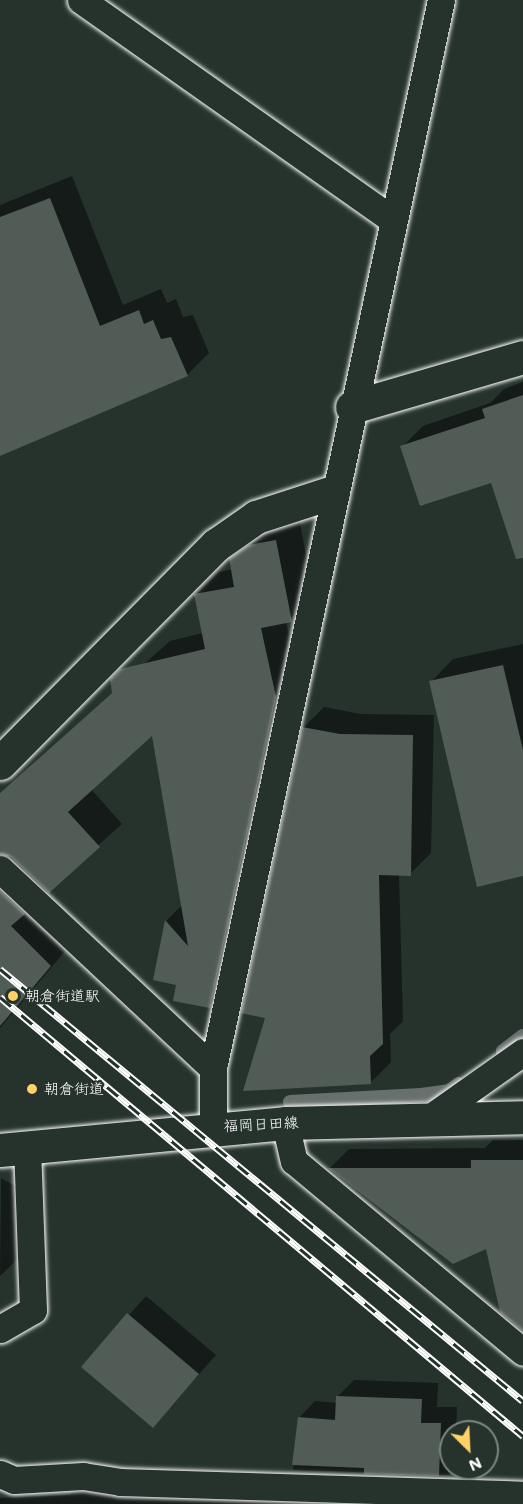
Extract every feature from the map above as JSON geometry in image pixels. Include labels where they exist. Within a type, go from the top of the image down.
[{"type":"street","points":[[352,407],[523,357]]},
{"type":"street","points":[[0,763],[216,545],[256,517],[333,492]]},
{"type":"street","name":"福岡日田線","points":[[14,1148],[213,1127],[285,1122],[431,1117],[523,1117]]},
{"type":"lane","points":[[81,0],[392,219]]},
{"type":"lane","points":[[213,1127],[213,1068],[333,492],[441,0]]},
{"type":"lane","points":[[0,869],[213,1068]]},
{"type":"lane","points":[[431,1117],[523,1052]]},
{"type":"lane","points":[[285,1122],[294,1161],[523,1352]]},
{"type":"lane","points":[[0,1329],[33,1310],[14,1148]]},
{"type":"lane","points":[[0,1474],[14,1480],[83,1476],[120,1482],[523,1496]]},
{"type":"building","points":[[50,198],[100,326],[139,310],[144,324],[153,320],[161,339],[171,337],[188,376],[0,456],[0,217]]},
{"type":"building","points":[[523,395],[523,558],[516,559],[491,483],[420,506],[400,446],[485,418],[482,409]]},
{"type":"building","points":[[276,540],[292,622],[261,628],[276,697],[210,1008],[173,1001],[176,985],[153,980],[165,920],[188,946],[152,736],[68,812],[100,847],[49,893],[11,857],[0,854],[0,793],[112,693],[110,679],[120,669],[205,649],[194,594],[234,587],[229,558],[249,545]]},
{"type":"building","points":[[503,665],[523,750],[523,876],[477,887],[429,681]]},
{"type":"building","points":[[302,727],[340,734],[413,735],[411,876],[379,875],[383,1044],[370,1056],[371,1084],[243,1091],[265,1018],[241,1013]]},
{"type":"building","name":"朝倉街道駅","points":[[0,891],[25,914],[11,926],[51,966],[0,1026]]},
{"type":"building","points":[[471,1160],[523,1160],[523,1331],[500,1312],[486,1249],[453,1264],[328,1168],[471,1168]]},
{"type":"building","points":[[127,1313],[199,1374],[153,1428],[81,1367]]},
{"type":"building","points":[[336,1396],[422,1399],[421,1423],[439,1423],[439,1476],[364,1474],[364,1468],[292,1465],[298,1417],[335,1420]]},
{"type":"waterway","points":[[503,1051],[523,1036]]},
{"type":"waterway","points":[[290,1102],[421,1095],[449,1091],[459,1084]]},
{"type":"railway","points":[[0,969],[523,1401]]},
{"type":"railway","points":[[0,997],[523,1436]]},
{"type":"place","name":"朝倉街道駅","points":[[13,996]]},
{"type":"place","name":"朝倉街道","points":[[32,1089]]}]
